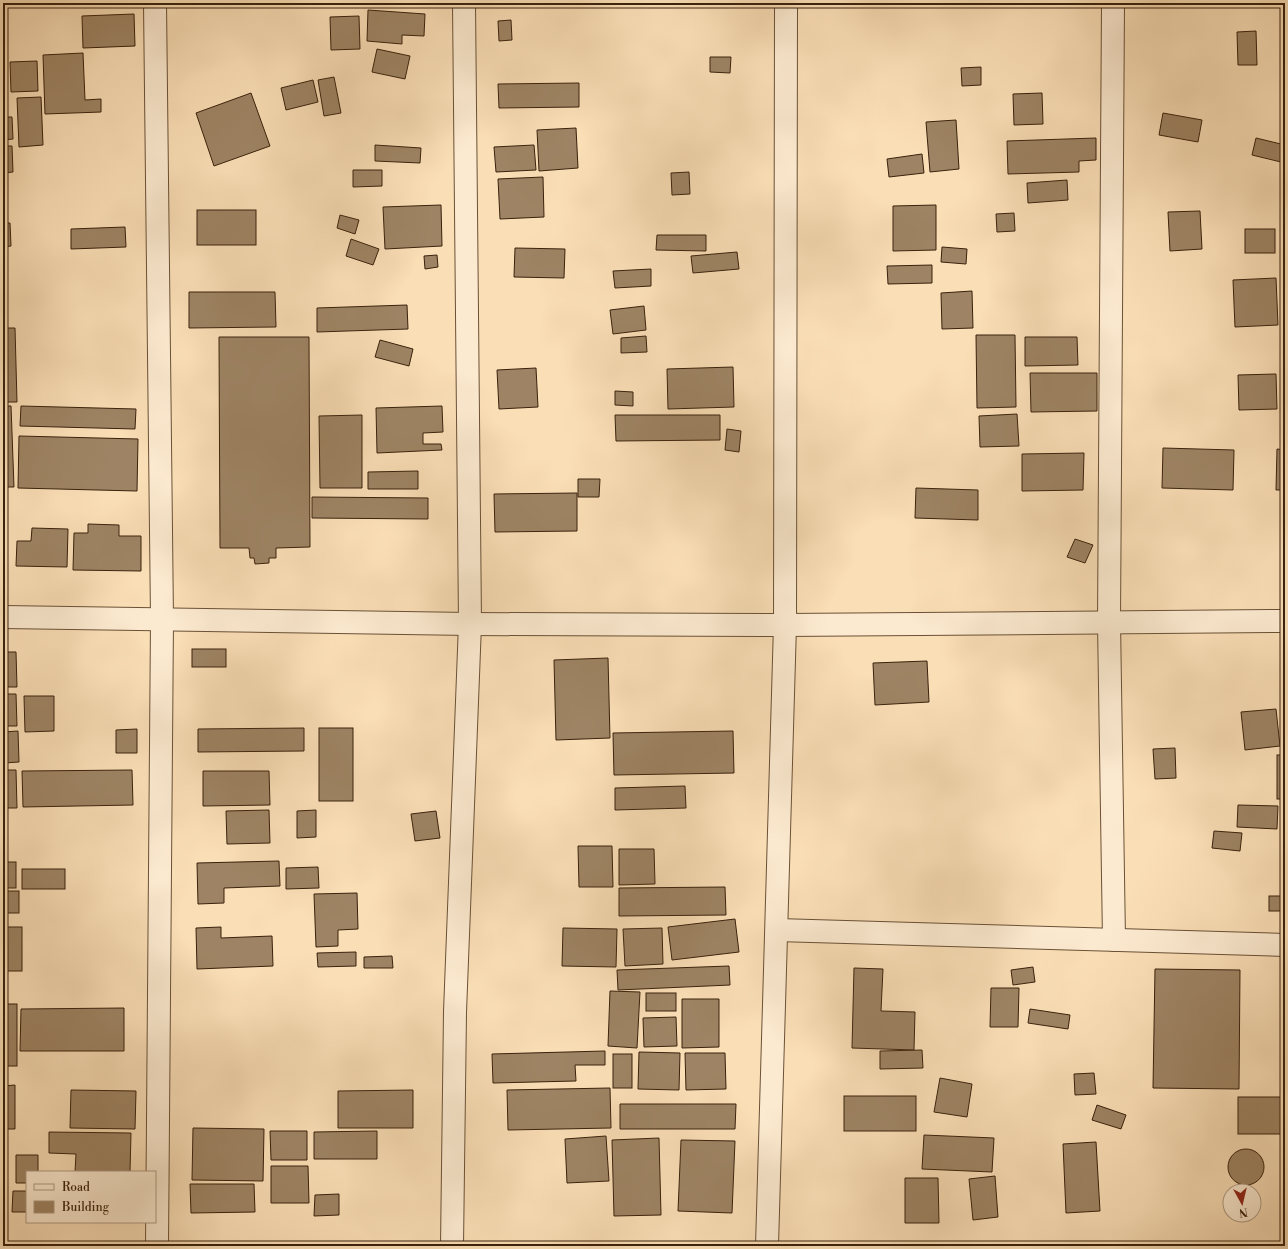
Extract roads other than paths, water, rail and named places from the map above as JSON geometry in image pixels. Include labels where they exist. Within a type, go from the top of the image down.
[{"type":"street","points":[[155,3],[162,619],[157,1246]]},
{"type":"street","points":[[452,1246],[455,1012],[470,624],[464,3]]},
{"type":"street","points":[[768,1246],[785,625],[786,3]]},
{"type":"street","points":[[1113,3],[1109,622],[1114,940]]},
{"type":"street","points":[[3,617],[470,624],[785,625],[1285,621]]},
{"type":"street","points":[[777,930],[1285,945]]}]
